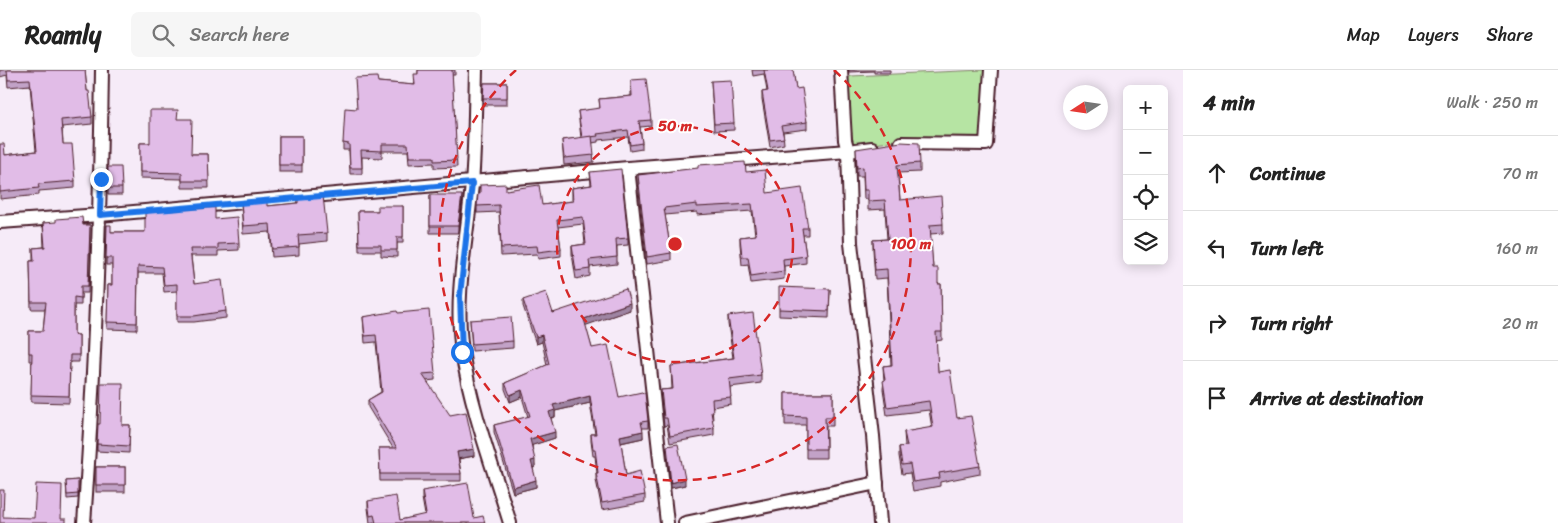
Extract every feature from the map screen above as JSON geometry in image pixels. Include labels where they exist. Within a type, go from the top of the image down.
[{"type":"street","points":[[84,523],[94,374],[100,215],[102,70]]},
{"type":"street","points":[[476,70],[472,183],[460,296],[462,352],[475,410],[510,523]]},
{"type":"street","points":[[841,70],[845,140],[848,151],[851,243],[880,523]]},
{"type":"street","points":[[0,222],[848,151],[900,143],[986,144],[991,70]]},
{"type":"street","points":[[628,168],[667,523]]},
{"type":"street","points":[[685,523],[877,483]]},
{"type":"green space","points":[[983,70],[986,73],[982,139],[902,140],[854,147],[849,116],[848,78],[851,76]]},
{"type":"building","points":[[7,70],[85,70],[92,117],[61,120],[63,144],[72,144],[75,181],[38,184],[39,188],[0,192],[0,144],[4,144],[5,155],[37,151],[30,79],[8,80]]},
{"type":"building","points":[[418,70],[452,70],[457,160],[434,161],[434,157],[409,157],[408,144],[382,144],[382,151],[361,150],[362,168],[350,168],[349,144],[343,143],[345,108],[357,109],[355,78],[377,77],[378,82],[415,85],[414,74],[418,74]]},
{"type":"building","points":[[764,70],[793,70],[796,89],[802,88],[807,122],[781,126],[784,138],[770,140],[762,92],[768,91]]},
{"type":"building","points":[[646,79],[651,120],[639,121],[642,143],[630,145],[628,130],[582,138],[578,111],[600,108],[599,99],[632,96],[631,80]]},
{"type":"building","points":[[731,80],[734,123],[714,124],[711,81]]},
{"type":"building","points":[[484,83],[507,83],[507,98],[483,98]]},
{"type":"building","points":[[150,110],[178,110],[177,119],[192,119],[191,154],[208,154],[209,181],[182,181],[182,173],[140,172],[140,143],[150,143]]},
{"type":"building","points":[[279,136],[302,136],[302,165],[279,165]]},
{"type":"building","points":[[592,136],[594,155],[564,158],[562,140]]},
{"type":"building","points":[[901,142],[919,143],[920,163],[897,165],[900,200],[941,196],[943,224],[930,225],[933,268],[938,268],[938,284],[941,284],[942,332],[936,332],[938,372],[950,370],[957,418],[971,416],[980,466],[939,473],[940,478],[913,482],[910,464],[902,465],[899,447],[907,446],[904,432],[933,427],[929,401],[887,407],[883,366],[892,365],[887,269],[875,270],[873,240],[888,239],[885,200],[868,201],[868,190],[864,190],[863,167],[857,168],[856,149]]},
{"type":"building","points":[[745,162],[746,172],[765,170],[767,193],[802,188],[808,228],[802,228],[806,256],[783,259],[784,271],[751,276],[748,257],[742,257],[740,237],[756,235],[752,204],[697,207],[697,204],[664,208],[671,253],[647,257],[638,175],[698,168],[698,165]]},
{"type":"building","points":[[108,167],[121,167],[122,188],[108,188]]},
{"type":"building","points":[[621,169],[628,238],[616,239],[617,257],[589,260],[590,269],[576,271],[572,246],[586,244],[583,217],[557,220],[561,249],[538,252],[537,246],[501,248],[499,205],[477,206],[480,185],[506,184],[506,190],[539,185],[542,205],[573,201],[572,188],[592,185],[590,172]]},
{"type":"building","points":[[323,195],[327,233],[298,235],[299,247],[272,249],[270,224],[243,226],[241,202],[267,200],[267,206],[298,203],[298,198]]},
{"type":"building","points":[[430,195],[462,195],[458,226],[430,226]]},
{"type":"building","points":[[378,206],[403,206],[403,237],[397,237],[397,250],[381,250],[381,245],[359,245],[358,211],[378,211]]},
{"type":"building","points":[[215,207],[215,219],[237,217],[239,243],[218,244],[218,249],[190,249],[194,284],[222,280],[226,311],[194,316],[177,316],[177,284],[164,285],[162,267],[138,266],[137,323],[107,322],[108,285],[112,285],[112,258],[106,258],[107,225],[111,225],[111,232],[145,232],[145,212]]},
{"type":"building","points":[[82,217],[83,225],[90,225],[88,286],[81,286],[81,298],[74,297],[74,335],[79,335],[79,355],[70,355],[69,396],[31,395],[32,353],[29,353],[29,331],[43,331],[46,302],[31,302],[30,261],[34,261],[33,248],[45,247],[43,223],[56,222],[56,219]]},
{"type":"building","points":[[779,287],[830,289],[829,311],[779,309]]},
{"type":"building","points":[[626,289],[630,303],[584,319],[592,348],[608,345],[619,397],[645,393],[648,421],[641,422],[643,431],[620,436],[626,475],[640,471],[645,495],[602,503],[596,473],[598,473],[595,449],[593,449],[591,434],[596,434],[590,396],[553,405],[555,410],[549,412],[555,432],[530,439],[535,460],[531,461],[536,480],[513,487],[494,425],[530,416],[522,390],[510,395],[505,383],[549,364],[542,335],[536,337],[523,300],[546,292],[553,313]]},
{"type":"building","points":[[429,310],[435,373],[422,374],[450,415],[466,412],[474,449],[457,452],[461,474],[380,474],[379,448],[397,448],[368,400],[382,392],[376,335],[365,336],[363,317],[397,311],[398,313]]},
{"type":"building","points":[[753,313],[761,375],[729,379],[731,397],[712,399],[713,412],[711,412],[714,428],[670,436],[667,418],[664,418],[661,390],[673,389],[671,366],[734,358],[728,316]]},
{"type":"building","points":[[511,317],[513,341],[472,344],[470,320]]},
{"type":"building","points":[[101,383],[123,383],[122,425],[130,425],[129,446],[97,444],[98,424],[100,424]]},
{"type":"building","points":[[785,393],[833,393],[833,417],[825,417],[826,449],[806,449],[806,417],[785,416]]},
{"type":"building","points":[[678,444],[685,479],[671,483],[667,446]]},
{"type":"building","points":[[96,467],[125,467],[125,485],[96,485]]},
{"type":"building","points":[[78,480],[78,494],[67,495],[66,481]]},
{"type":"building","points":[[468,483],[474,518],[483,516],[485,523],[376,523],[374,515],[370,516],[368,501],[396,496],[400,520],[426,514],[422,491]]},
{"type":"building","points":[[36,484],[62,485],[61,519],[66,519],[66,523],[0,523],[0,490],[4,490],[3,517],[34,518]]},
{"type":"route","points":[[101,179],[100,215],[472,183],[460,296],[462,352]]}]
